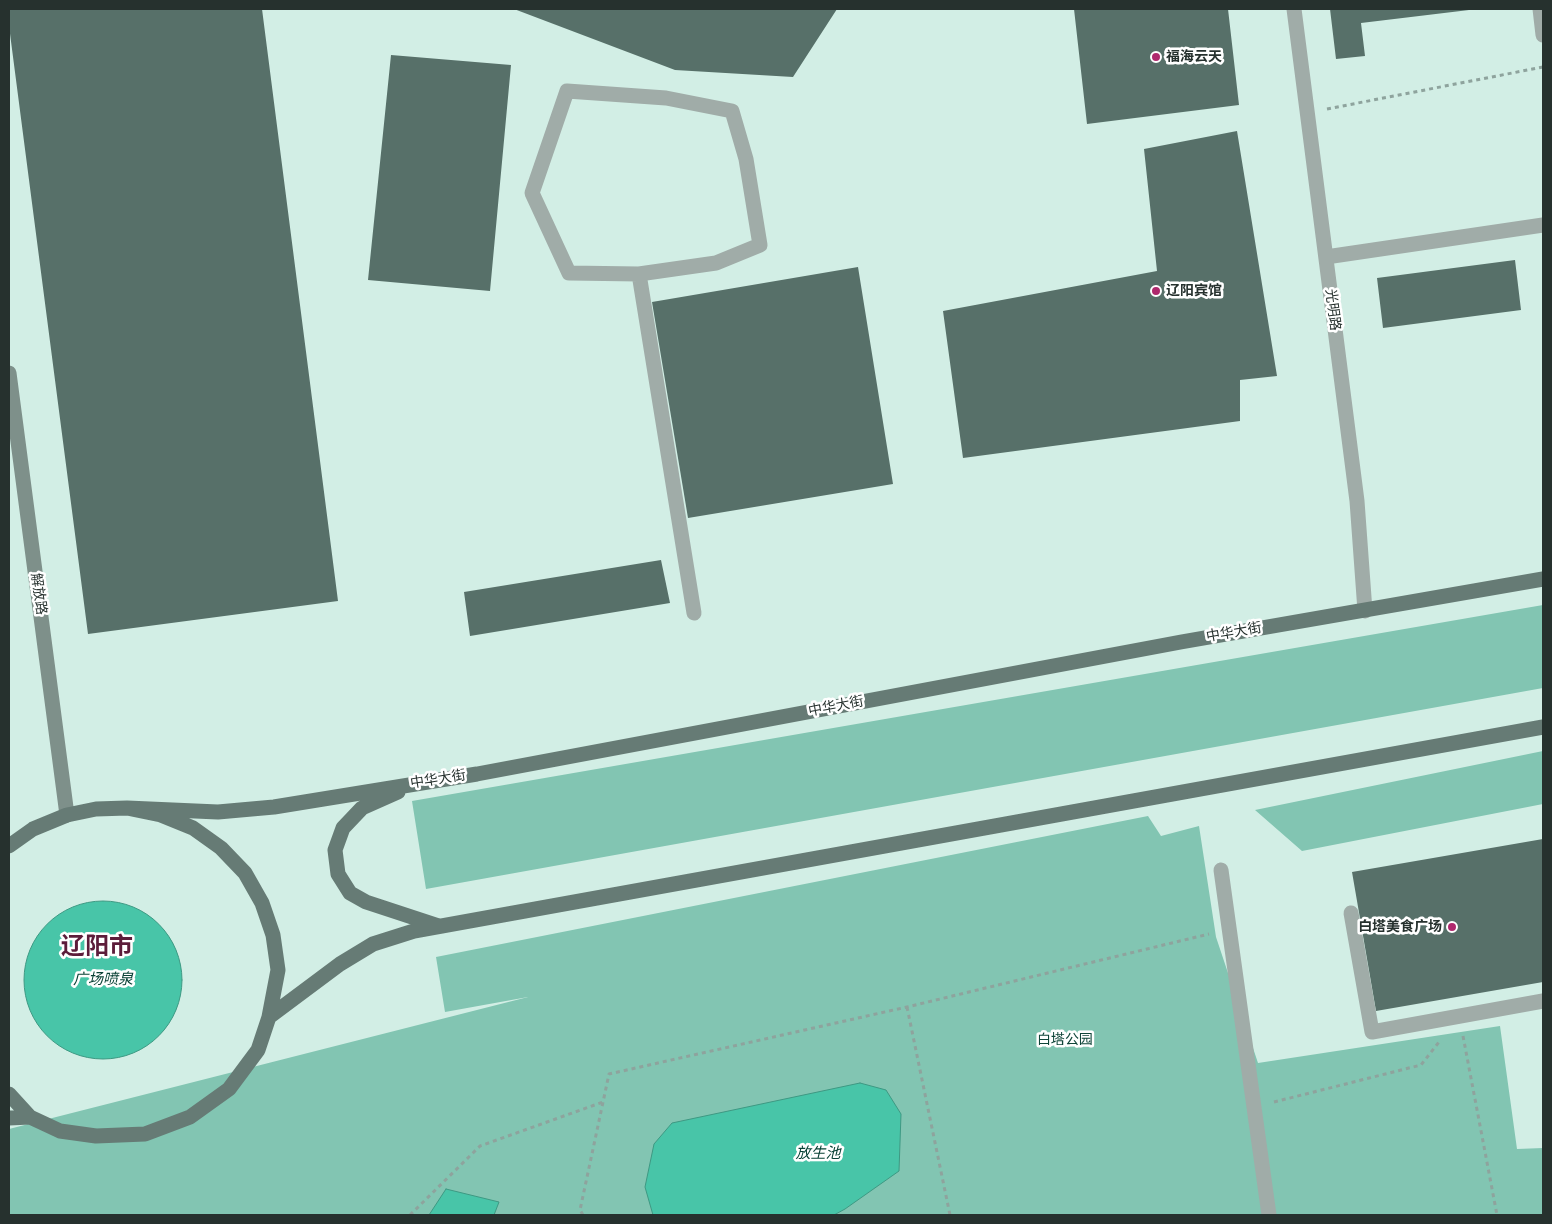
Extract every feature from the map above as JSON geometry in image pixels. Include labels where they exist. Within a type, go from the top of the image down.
[{"type":"main road","name":"解放路","points":[[9,374],[67,815]]},
{"type":"main road","name":"中华大街","points":[[127,808],[218,812],[274,807],[496,771],[1181,642],[1543,579]]},
{"type":"main road","points":[[269,1017],[340,964],[372,944],[414,931],[1543,727]]},
{"type":"main road","points":[[418,783],[362,808],[343,828],[335,850],[338,874],[350,893],[366,902],[442,926]]},
{"type":"main road","points":[[9,846],[34,829],[67,815],[96,808],[127,808],[161,814],[192,828],[221,848],[244,873],[262,903],[274,935],[278,970],[269,1017],[258,1050],[229,1089],[190,1117],[145,1134],[96,1136],[60,1131],[30,1117],[9,1094]]},
{"type":"main road","points":[[9,1118],[30,1117]]},
{"type":"street","name":"光明路","points":[[1294,9],[1357,501],[1365,611]]},
{"type":"street","points":[[1540,9],[1543,35]]},
{"type":"street","points":[[567,91],[666,98],[732,111],[746,159],[760,245],[716,263],[639,274],[569,274],[532,193],[567,91]]},
{"type":"street","points":[[1326,257],[1543,225]]},
{"type":"street","points":[[639,274],[694,613]]},
{"type":"street","points":[[1221,870],[1269,1215]]},
{"type":"street","points":[[1351,914],[1372,1032],[1543,1001]]},
{"type":"path","points":[[1307,113],[1543,67]]},
{"type":"path","points":[[576,1215],[580,1210],[609,1074],[907,1007],[1229,929]]},
{"type":"path","points":[[907,1007],[950,1215]]},
{"type":"path","points":[[1254,1107],[1421,1065],[1460,1016]]},
{"type":"path","points":[[1460,1016],[1497,1215]]},
{"type":"path","points":[[410,1215],[480,1146],[604,1102]]},
{"type":"path","points":[[580,1210],[583,1215]]},
{"type":"green space","points":[[1543,605],[1543,688],[426,889],[412,801]]},
{"type":"green space","points":[[1543,751],[1543,804],[1302,851],[1255,810]]},
{"type":"green space","name":"白塔公园","points":[[1148,816],[1161,836],[1199,826],[1216,937],[1258,1063],[1500,1026],[1517,1149],[1543,1148],[1543,1215],[9,1215],[9,1129],[528,997],[445,1012],[436,957]]},
{"type":"water","name":"广场喷泉","points":[[95,901],[111,901],[126,904],[140,910],[159,924],[169,936],[179,957],[182,980],[179,1003],[169,1024],[159,1036],[147,1046],[126,1056],[111,1059],[95,1059],[80,1056],[59,1046],[37,1024],[27,1003],[24,988],[24,972],[27,957],[37,936],[59,914],[80,904]]},
{"type":"water","name":"放生池","points":[[860,1083],[886,1090],[901,1114],[899,1171],[845,1209],[834,1215],[653,1215],[645,1187],[654,1144],[672,1123]]},
{"type":"water","points":[[446,1189],[499,1202],[494,1215],[429,1215]]},
{"type":"building","points":[[9,9],[262,9],[338,601],[88,634],[9,26]]},
{"type":"building","points":[[514,9],[837,9],[793,77],[675,70]]},
{"type":"building","name":"福海云天","points":[[1074,9],[1228,9],[1239,105],[1087,124]]},
{"type":"building","points":[[1330,9],[1469,10],[1361,23],[1365,56],[1336,59]]},
{"type":"building","points":[[391,55],[511,65],[490,291],[368,280]]},
{"type":"building","name":"辽阳宾馆","points":[[1237,131],[1277,376],[1240,380],[1240,421],[963,458],[943,311],[1157,271],[1144,149]]},
{"type":"building","points":[[1515,260],[1521,310],[1383,328],[1377,278]]},
{"type":"building","points":[[858,267],[893,484],[688,518],[652,302]]},
{"type":"building","points":[[661,560],[670,603],[470,636],[464,592]]},
{"type":"building","name":"白塔美食广场","points":[[1543,839],[1543,982],[1376,1011],[1352,872]]},
{"type":"place","name":"福海云天","points":[[1156,57]]},
{"type":"place","name":"辽阳宾馆","points":[[1156,291]]},
{"type":"place","name":"白塔美食广场","points":[[1452,927]]},
{"type":"district","name":"辽阳市","points":[[97,948]]}]
